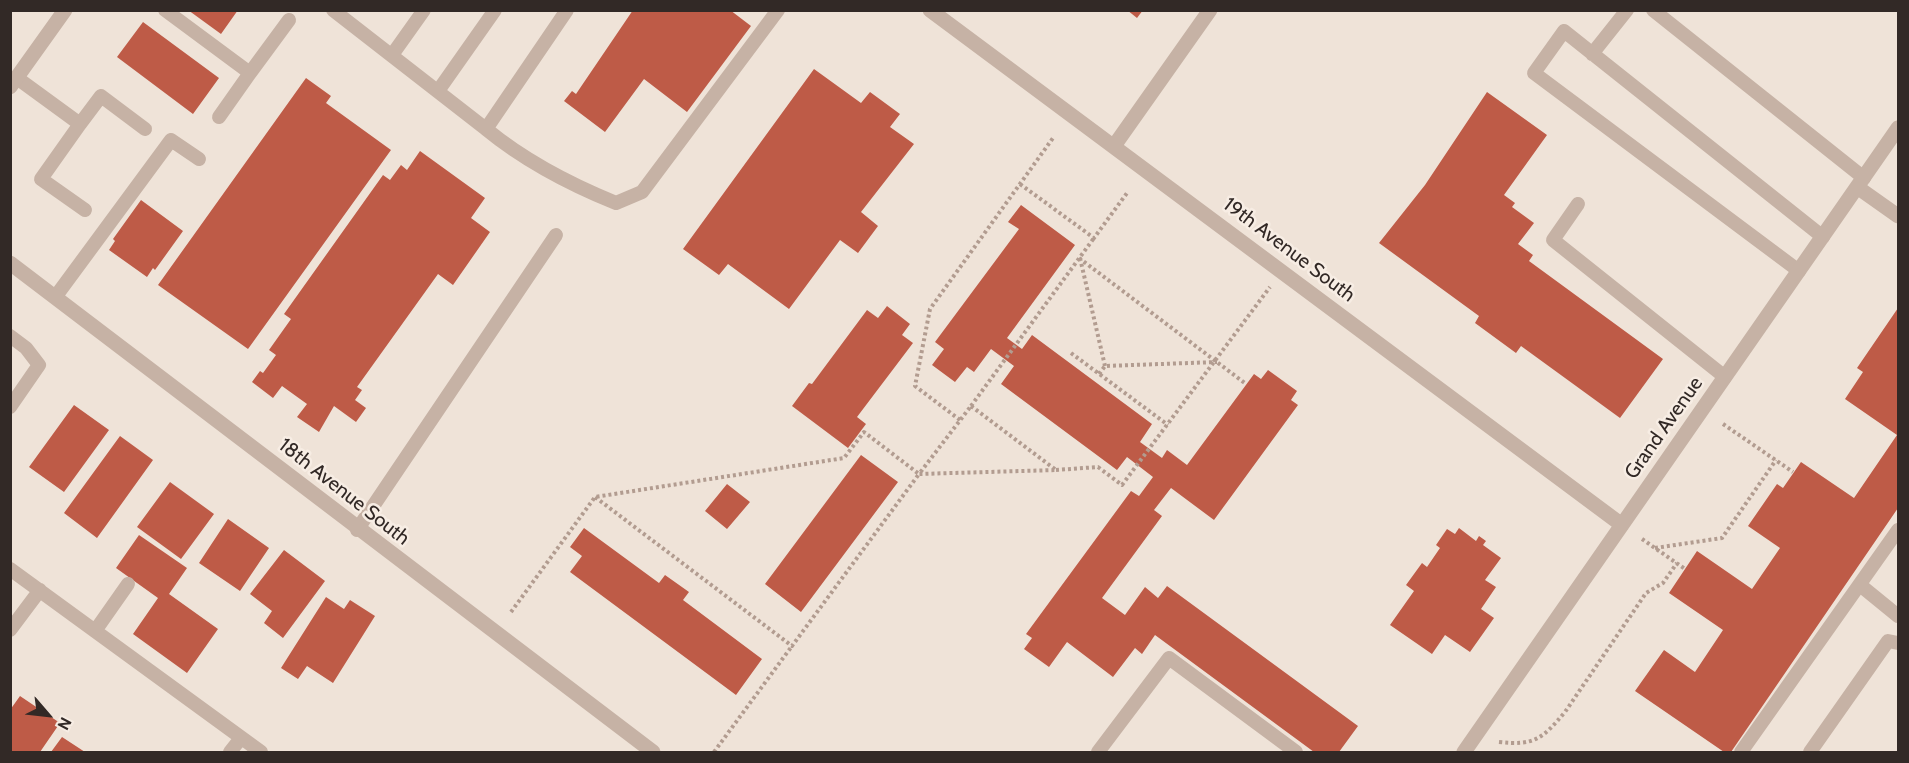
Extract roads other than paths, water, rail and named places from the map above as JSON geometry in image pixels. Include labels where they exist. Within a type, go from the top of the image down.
[{"type":"street","points":[[14,83],[65,10]]},
{"type":"street","name":"19th Avenue South","points":[[930,10],[1622,525]]},
{"type":"street","points":[[1114,146],[1210,10]]},
{"type":"street","name":"Grand Avenue","points":[[1464,753],[1899,128]]},
{"type":"street","points":[[1860,183],[1899,216]]},
{"type":"street","name":"18th Avenue South","points":[[10,263],[56,296],[357,530],[653,753]]},
{"type":"lane","points":[[165,10],[250,74]]},
{"type":"lane","points":[[392,55],[424,10]]},
{"type":"lane","points":[[438,91],[495,10]]},
{"type":"lane","points":[[486,129],[567,10]]},
{"type":"lane","points":[[342,13],[512,151],[549,172],[616,203],[642,192],[778,10]]},
{"type":"lane","points":[[1592,54],[1627,10]]},
{"type":"lane","points":[[1653,10],[1860,183]]},
{"type":"lane","points":[[219,117],[289,20]]},
{"type":"lane","points":[[1799,271],[1534,73],[1564,31],[1823,237]]},
{"type":"lane","points":[[14,83],[80,124]]},
{"type":"lane","points":[[85,210],[41,179],[80,124],[101,96],[145,129]]},
{"type":"lane","points":[[56,296],[171,140],[199,159]]},
{"type":"lane","points":[[1578,204],[1553,240],[1725,377]]},
{"type":"lane","points":[[357,530],[556,235]]},
{"type":"lane","points":[[10,336],[26,348],[39,365],[10,407]]},
{"type":"lane","points":[[1741,753],[1899,530]]},
{"type":"lane","points":[[10,569],[261,753]]},
{"type":"lane","points":[[95,631],[128,584]]},
{"type":"lane","points":[[1860,585],[1899,616]]},
{"type":"lane","points":[[10,630],[40,590]]},
{"type":"lane","points":[[1810,753],[1888,641],[1899,643]]},
{"type":"lane","points":[[1098,753],[1169,658],[1296,753]]},
{"type":"lane","points":[[230,753],[241,738]]}]
